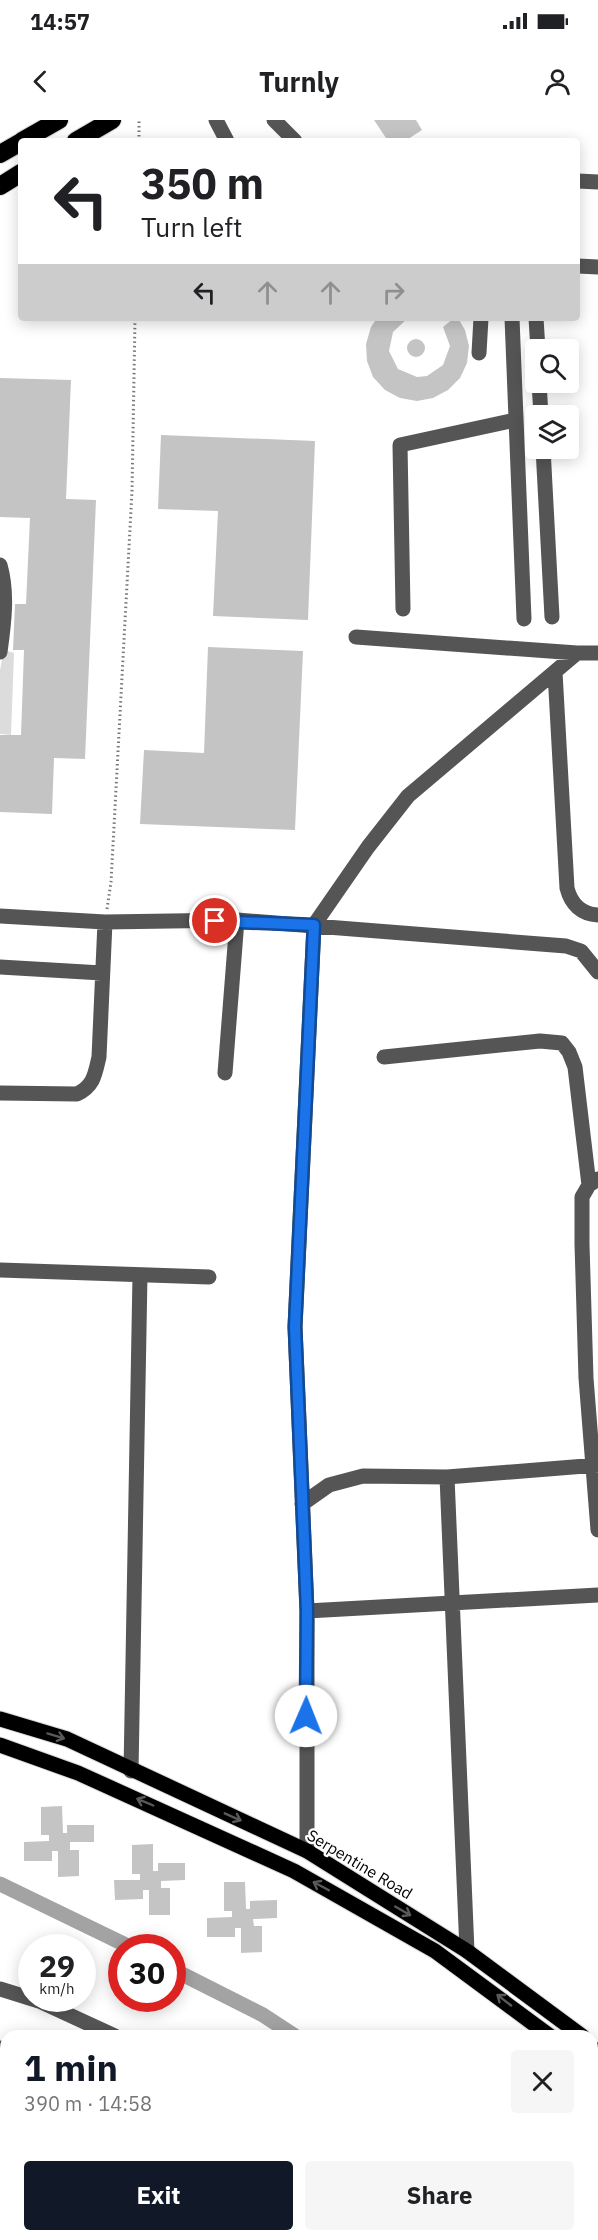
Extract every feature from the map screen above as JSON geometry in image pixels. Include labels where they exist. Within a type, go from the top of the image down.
[{"type":"highway","points":[[27,138],[59,120]]},
{"type":"highway","points":[[81,138],[112,120]]},
{"type":"highway","points":[[0,154],[18,143]]},
{"type":"highway","points":[[0,186],[18,175]]},
{"type":"main road","name":"Serpentine Road","points":[[0,1719],[67,1740],[307,1851],[467,1951],[574,2030]]},
{"type":"main road","points":[[0,1745],[95,1781],[294,1871],[435,1951],[542,2030]]},
{"type":"street","points":[[216,120],[225,138]]},
{"type":"street","points":[[274,120],[292,138]]},
{"type":"street","points":[[580,181],[598,182]]},
{"type":"street","points":[[580,266],[598,267]]},
{"type":"street","points":[[479,352],[481,321]]},
{"type":"street","points":[[512,321],[524,618]]},
{"type":"street","points":[[536,321],[537,339]]},
{"type":"street","points":[[403,609],[400,445],[515,420]]},
{"type":"street","points":[[544,459],[552,617]]},
{"type":"street","points":[[0,565],[4,579],[5,615],[0,651]]},
{"type":"street","points":[[356,637],[598,653]]},
{"type":"street","points":[[307,1851],[307,1611],[295,1327],[314,925],[368,847],[408,796],[578,653]]},
{"type":"street","points":[[555,672],[567,888],[570,901],[579,909],[598,915]]},
{"type":"street","points":[[0,916],[105,922],[237,921],[314,925],[566,946],[582,951],[598,972]]},
{"type":"street","points":[[225,1073],[237,921]]},
{"type":"street","points":[[0,1093],[77,1094],[87,1089],[94,1078],[99,1057],[105,922]]},
{"type":"street","points":[[0,967],[102,973]]},
{"type":"street","points":[[384,1056],[540,1041],[562,1043],[570,1052],[575,1067],[593,1182],[582,1197],[582,1244],[586,1378],[596,1465],[598,1530]]},
{"type":"street","points":[[0,1270],[209,1277]]},
{"type":"street","points":[[131,1771],[140,1275]]},
{"type":"street","points":[[302,1504],[329,1485],[363,1476],[447,1477],[596,1465]]},
{"type":"street","points":[[447,1477],[467,1951]]},
{"type":"street","points":[[307,1611],[598,1595]]},
{"type":"street","points":[[0,1989],[39,2001],[102,2030]]},
{"type":"path","points":[[139,120],[139,138]]},
{"type":"path","points":[[105,922],[111,870],[132,491],[135,321]]},
{"type":"shaded area","points":[[4,650],[14,653],[11,735],[0,734],[0,670]]},
{"type":"building","points":[[374,120],[416,120],[422,130],[410,138],[386,138]]},
{"type":"building","points":[[375,321],[405,321],[393,332],[389,351],[398,369],[417,377],[427,376],[443,365],[450,346],[443,327],[450,321],[460,321],[465,330],[469,346],[467,363],[460,378],[448,390],[433,398],[417,401],[400,398],[385,390],[373,377],[367,361],[366,344]]},
{"type":"building","points":[[416,339],[422,342],[425,348],[422,354],[416,357],[410,354],[407,348],[410,342]]},
{"type":"building","points":[[0,378],[71,380],[66,499],[96,500],[85,759],[54,758],[52,814],[0,812],[0,735],[21,735],[24,650],[13,650],[15,604],[26,604],[30,518],[0,517]]},
{"type":"building","points":[[161,435],[315,441],[308,620],[213,616],[218,511],[158,509]]},
{"type":"building","points":[[208,647],[303,651],[295,830],[140,824],[144,750],[204,753]]},
{"type":"building","points":[[62,1806],[63,1833],[67,1833],[67,1825],[94,1825],[94,1842],[70,1842],[70,1850],[79,1850],[79,1876],[58,1877],[58,1851],[52,1851],[52,1861],[24,1861],[24,1842],[49,1841],[49,1835],[41,1835],[41,1807]]},
{"type":"building","points":[[153,1844],[153,1871],[158,1871],[158,1863],[185,1863],[185,1880],[161,1881],[161,1888],[170,1888],[170,1915],[149,1915],[149,1890],[143,1890],[143,1899],[115,1900],[114,1880],[140,1880],[140,1874],[132,1874],[132,1845]]},
{"type":"building","points":[[224,1882],[245,1882],[246,1909],[250,1909],[250,1901],[277,1900],[277,1918],[253,1919],[254,1926],[262,1926],[262,1952],[241,1953],[241,1928],[235,1928],[235,1937],[207,1937],[207,1918],[232,1917],[232,1911],[224,1911]]},
{"type":"waterway","points":[[0,1884],[108,1936]]},
{"type":"waterway","points":[[186,1976],[263,2015],[286,2030]]},
{"type":"route","points":[[215,921],[314,925],[297,1241],[295,1327],[307,1611],[306,1716]]}]
